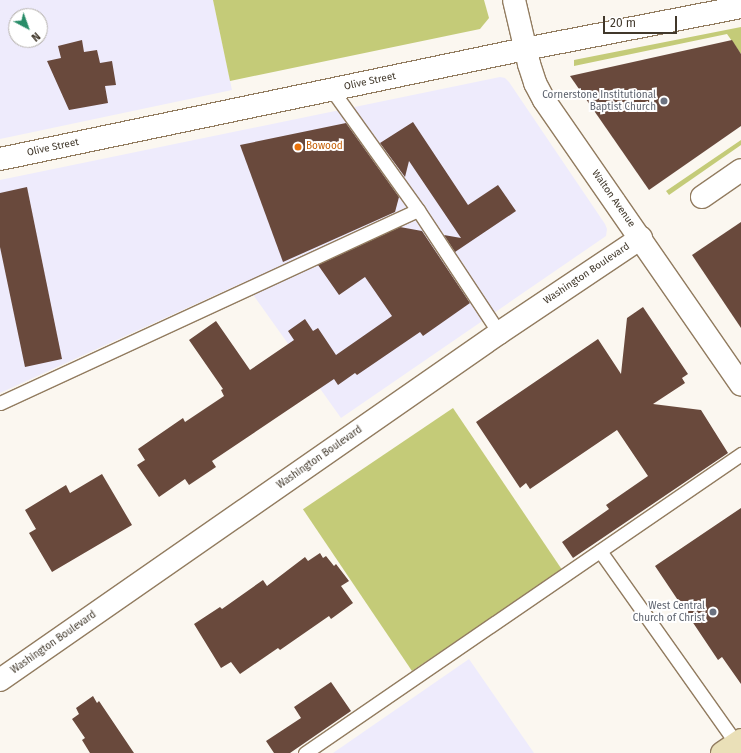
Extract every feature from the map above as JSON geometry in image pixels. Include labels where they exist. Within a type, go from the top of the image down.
[{"type":"street","name":"Walton Avenue","points":[[514,0],[525,50],[535,83],[544,100],[741,384]]},
{"type":"street","name":"Olive Street","points":[[0,159],[525,50],[741,7]]},
{"type":"street","points":[[702,197],[741,170]]},
{"type":"street","name":"Washington Boulevard","points":[[0,680],[499,333],[641,238]]},
{"type":"lane","points":[[332,90],[418,210],[499,333]]},
{"type":"lane","points":[[0,403],[418,210]]},
{"type":"lane","points":[[305,753],[741,454]]},
{"type":"lane","points":[[600,551],[733,745]]},
{"type":"shaded area","points":[[0,0],[213,0],[232,90],[0,139]]},
{"type":"shaded area","points":[[500,77],[505,78],[509,82],[605,224],[607,229],[606,236],[341,418],[244,282],[0,393],[0,180]]},
{"type":"shaded area","points":[[469,659],[534,753],[333,753]]},
{"type":"green space","points":[[213,0],[484,0],[489,18],[480,29],[230,81]]},
{"type":"green space","points":[[741,27],[741,54],[727,34],[574,66],[574,60]]},
{"type":"green space","points":[[741,140],[741,145],[669,195],[666,191]]},
{"type":"green space","points":[[453,408],[562,570],[412,671],[303,509]]},
{"type":"building","points":[[82,40],[84,52],[97,50],[100,63],[112,61],[116,85],[105,86],[108,103],[69,110],[47,61],[61,58],[58,46]]},
{"type":"building","name":"Cornerstone Institutional Baptist Church","points":[[732,40],[741,54],[741,126],[649,190],[570,76]]},
{"type":"building","points":[[413,122],[468,205],[498,185],[516,211],[455,252],[444,235],[461,238],[409,161],[405,177],[380,143]]},
{"type":"building","points":[[346,123],[399,197],[395,212],[283,262],[240,145]]},
{"type":"building","points":[[27,187],[62,359],[25,367],[0,247],[0,193]]},
{"type":"building","points":[[741,222],[741,328],[692,255]]},
{"type":"building","points":[[400,227],[422,231],[470,303],[423,336],[420,332],[357,375],[355,373],[338,385],[334,379],[212,461],[216,467],[189,485],[185,479],[159,497],[137,465],[145,460],[138,449],[183,418],[185,422],[224,396],[221,390],[223,389],[189,340],[216,321],[250,370],[294,340],[288,331],[305,319],[313,331],[318,328],[336,355],[392,316],[365,277],[339,295],[318,265]]},
{"type":"building","points":[[643,307],[688,374],[682,378],[685,383],[653,404],[701,410],[728,453],[573,558],[562,542],[609,509],[606,505],[648,476],[617,430],[530,489],[526,483],[520,488],[476,422],[598,339],[621,374],[627,318]]},
{"type":"building","points":[[102,474],[132,525],[52,572],[29,533],[36,529],[25,510],[66,485],[70,493]]},
{"type":"building","name":"West Central Church of Christ","points":[[741,508],[741,684],[722,657],[718,660],[655,566]]},
{"type":"building","points":[[320,553],[323,558],[326,556],[334,566],[336,564],[349,581],[341,586],[353,603],[331,619],[329,616],[280,650],[278,648],[240,674],[231,662],[221,668],[194,624],[220,607],[222,609],[263,580],[267,586],[305,557],[308,561]]},
{"type":"building","points":[[331,682],[351,711],[290,753],[274,753],[266,741],[301,718],[294,707]]},
{"type":"building","points":[[93,696],[97,703],[99,701],[134,753],[90,753],[82,740],[85,738],[72,719],[79,714],[76,708]]},
{"type":"place","name":"Cornerstone Institutional Baptist Church","points":[[664,101]]},
{"type":"place","name":"Bowood","points":[[298,147]]},
{"type":"place","name":"West Central Church of Christ","points":[[713,612]]}]
